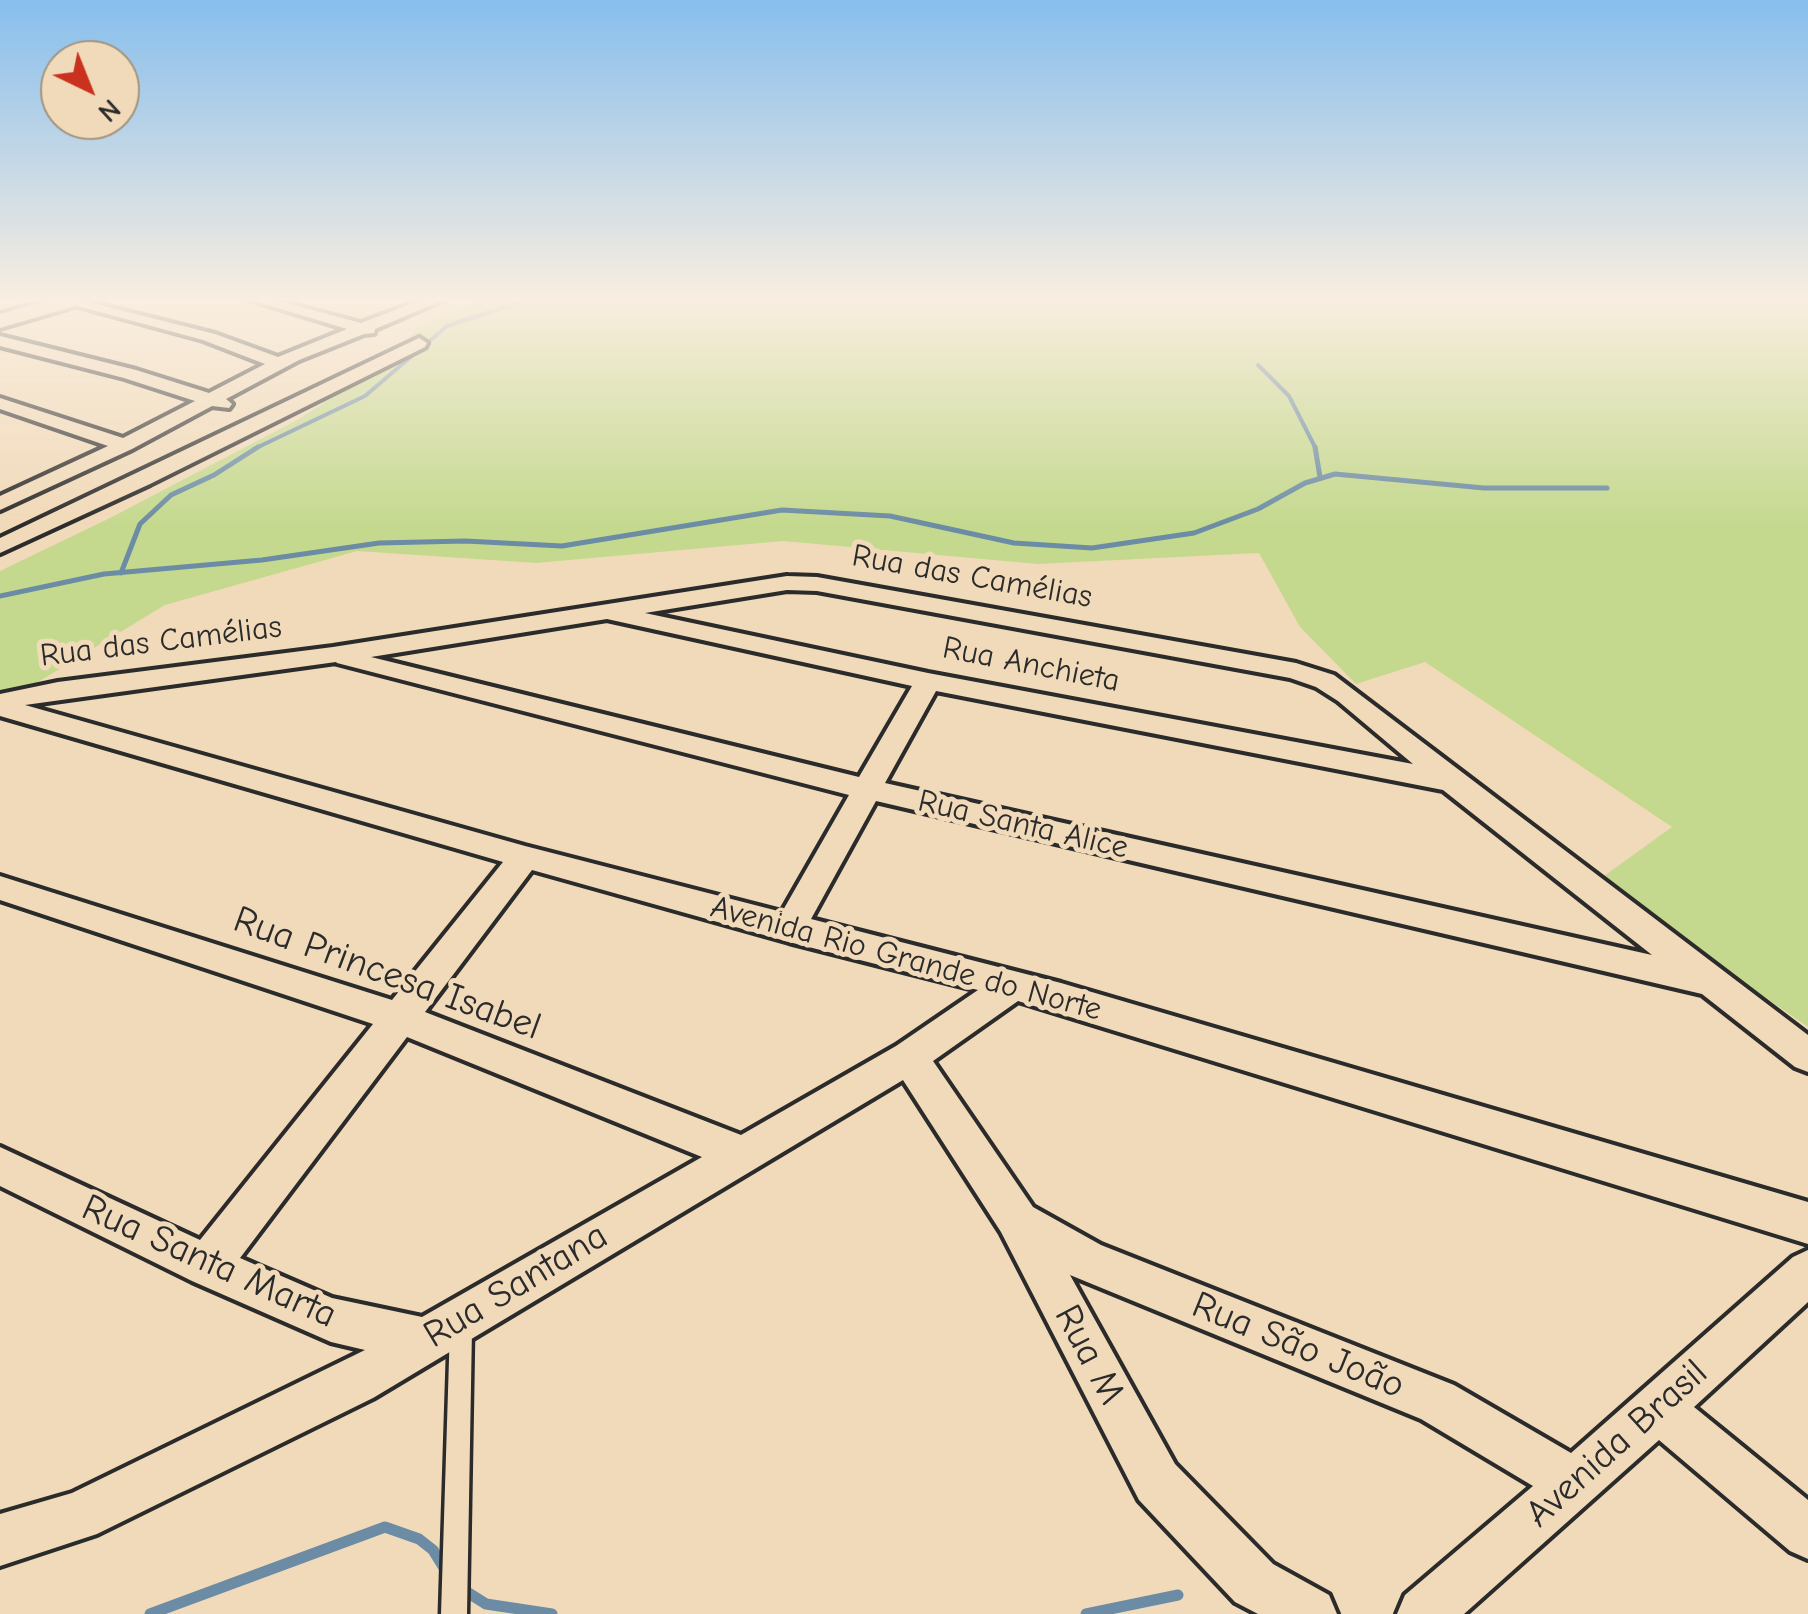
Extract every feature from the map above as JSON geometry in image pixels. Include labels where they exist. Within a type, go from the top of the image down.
[{"type":"street","points":[[129,374],[211,400],[277,413]]},
{"type":"street","points":[[0,503],[120,448],[259,374]]},
{"type":"street","points":[[0,546],[355,374]]},
{"type":"street","points":[[0,403],[175,464]]},
{"type":"street","name":"Rua das Camélias","points":[[0,704],[58,690],[333,655],[768,584],[802,583],[1296,671],[1325,681],[1348,695],[1451,781],[1808,1056]]},
{"type":"street","name":"Rua Anchieta","points":[[599,611],[928,682],[1451,781]]},
{"type":"street","name":"Rua Santa Alice","points":[[333,655],[866,789],[1715,983]]},
{"type":"street","points":[[789,929],[928,682]]},
{"type":"street","name":"Avenida Rio Grande do Norte","points":[[0,704],[525,857],[1010,988],[1062,998],[1808,1224]]},
{"type":"street","points":[[207,1266],[525,857]]},
{"type":"street","name":"Rua Princesa Isabel","points":[[0,888],[400,1018],[740,1153]]},
{"type":"street","name":"Rua Santana","points":[[0,1540],[78,1516],[356,1380],[740,1153],[910,1058],[1010,988]]},
{"type":"street","name":"Rua M","points":[[910,1058],[1016,1218],[1157,1482],[1254,1583],[1310,1614]]},
{"type":"street","name":"Rua Santa Marta","points":[[0,1166],[207,1266],[331,1320],[424,1340]]},
{"type":"street","name":"Rua São João","points":[[1016,1218],[1087,1262],[1438,1402],[1575,1484]]},
{"type":"street","name":"Avenida Brasil","points":[[1424,1614],[1575,1484],[1808,1272]]},
{"type":"street","points":[[1658,1408],[1808,1533]]},
{"type":"lane","points":[[454,1614],[461,1318]]},
{"type":"green space","points":[[367,374],[1808,374],[1808,1027],[1597,881],[1672,827],[1425,662],[1356,684],[1300,627],[1259,553],[1038,564],[783,541],[536,563],[357,551],[165,605],[0,705],[0,571],[299,419]]},
{"type":"waterway","points":[[257,447],[365,396],[390,374]]},
{"type":"waterway","points":[[1267,374],[1289,396],[1315,447]]},
{"type":"waterway","points":[[121,572],[140,524],[171,495],[214,475],[257,447]]},
{"type":"waterway","points":[[1315,447],[1320,477]]},
{"type":"waterway","points":[[121,572],[262,560],[379,543],[465,541],[562,546],[782,510],[890,516],[1014,543],[1092,548],[1194,533],[1258,509],[1305,483],[1335,474],[1484,488],[1607,488]]},
{"type":"waterway","points":[[0,596],[121,572]]},
{"type":"waterway","points":[[150,1614],[385,1527],[419,1539],[433,1550],[446,1571]]},
{"type":"waterway","points":[[462,1589],[486,1604],[552,1614]]},
{"type":"waterway","points":[[1086,1614],[1178,1595]]}]
